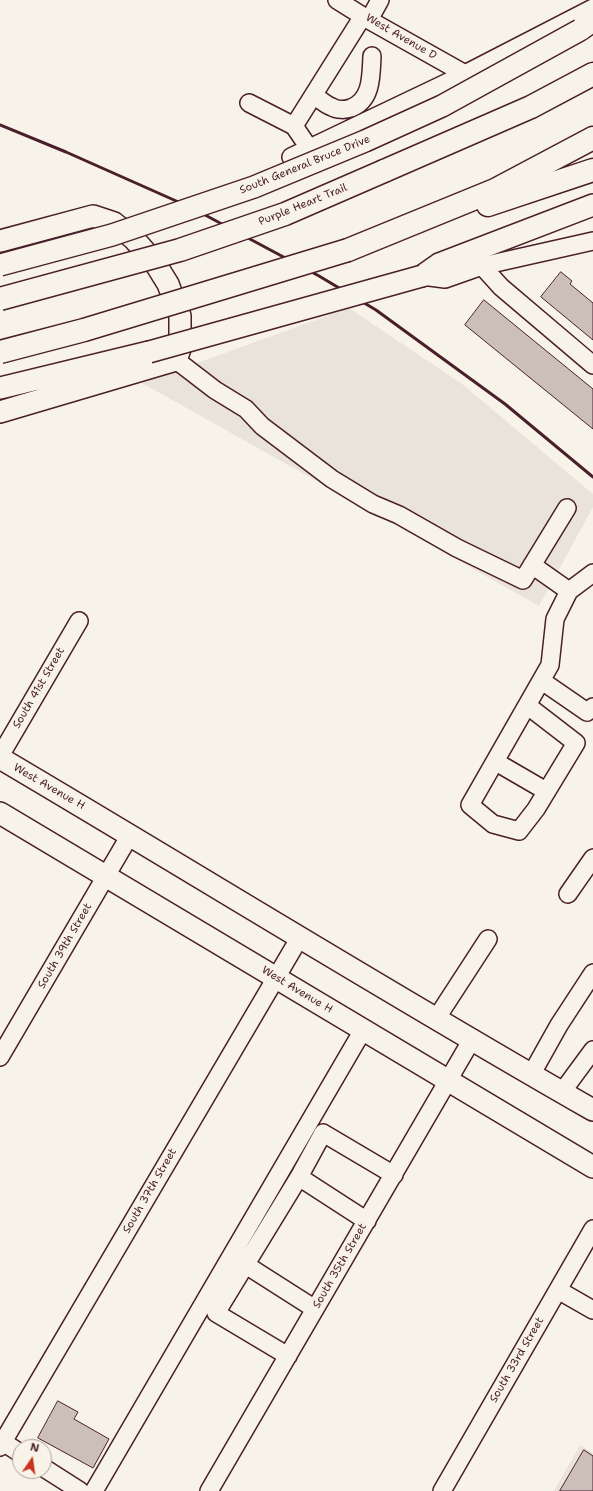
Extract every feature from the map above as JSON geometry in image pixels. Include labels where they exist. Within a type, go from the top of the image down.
[{"type":"highway","points":[[531,107],[593,60]]},
{"type":"highway","name":"Purple Heart Trail","points":[[0,299],[180,250],[285,214],[531,107],[593,74]]},
{"type":"highway","points":[[348,250],[494,190],[593,138]]},
{"type":"highway","points":[[0,352],[84,330],[348,250],[593,170]]},
{"type":"main road","name":"South General Bruce Drive","points":[[0,266],[112,235],[254,187],[365,141],[442,106],[587,25]]},
{"type":"main road","points":[[0,388],[149,352],[422,276],[439,264],[593,205]]},
{"type":"main road","points":[[0,241],[93,216],[114,223],[134,239],[155,263],[168,284],[180,316],[180,349],[176,360],[0,412]]},
{"type":"main road","name":"West Avenue H","points":[[0,757],[471,1041],[593,1110]]},
{"type":"main road","name":"West Avenue H","points":[[0,813],[593,1167]]},
{"type":"street","name":"West Avenue D","points":[[336,0],[466,74]]},
{"type":"street","points":[[294,126],[366,18],[380,0]]},
{"type":"street","name":"South General Bruce Drive","points":[[291,157],[466,74],[593,8]]},
{"type":"street","points":[[314,95],[331,107],[338,109],[348,109],[358,105],[366,94],[370,82],[372,56]]},
{"type":"street","points":[[249,103],[294,126],[309,148]]},
{"type":"street","points":[[422,276],[445,279],[482,266],[593,241]]},
{"type":"street","points":[[482,266],[501,287],[593,365]]},
{"type":"street","points":[[176,360],[214,390],[246,409],[262,426],[306,460],[373,504],[400,515],[457,548],[523,580],[567,508]]},
{"type":"street","points":[[532,565],[570,591]]},
{"type":"street","points":[[528,706],[576,743],[536,809],[519,831],[493,824],[470,805],[550,666],[555,619],[570,591],[593,573]]},
{"type":"street","name":"South 41st Street","points":[[0,757],[79,621]]},
{"type":"street","points":[[542,681],[587,712],[593,707]]},
{"type":"street","points":[[496,762],[546,791]]},
{"type":"street","name":"South 39th Street","points":[[0,1057],[130,835]]},
{"type":"street","points":[[568,894],[593,858]]},
{"type":"street","name":"South 37th Street","points":[[1,1443],[300,937]]},
{"type":"street","points":[[436,1019],[488,939]]},
{"type":"street","points":[[531,1075],[559,1025],[593,973]]},
{"type":"street","points":[[94,1491],[363,1030]]},
{"type":"street","name":"South 35th Street","points":[[209,1491],[449,1082],[471,1041]]},
{"type":"street","points":[[562,1092],[593,1050]]},
{"type":"street","points":[[308,1123],[394,1175]]},
{"type":"street","points":[[288,1356],[216,1313],[299,1177],[323,1133]]},
{"type":"street","points":[[299,1177],[367,1221]]},
{"type":"street","name":"South 33rd Street","points":[[442,1491],[593,1229]]},
{"type":"street","points":[[246,1265],[315,1309]]},
{"type":"street","points":[[558,1290],[593,1310]]},
{"type":"street","points":[[1,1443],[12,1449]]},
{"type":"street","points":[[52,1473],[80,1491]]},
{"type":"shaded area","points":[[349,308],[462,384],[593,494],[593,507],[539,606],[142,383]]},
{"type":"shaded area","points":[[580,1445],[593,1453],[593,1491],[554,1491]]},
{"type":"building","points":[[561,272],[572,281],[570,284],[593,303],[593,340],[541,297]]},
{"type":"building","points":[[484,300],[593,389],[593,429],[465,325]]},
{"type":"building","points":[[58,1401],[78,1412],[74,1419],[109,1439],[93,1468],[52,1446],[52,1439],[38,1438]]},
{"type":"building","points":[[584,1450],[593,1456],[593,1491],[560,1491]]},
{"type":"railway","points":[[0,125],[66,152],[192,208],[319,276],[376,310],[505,404],[593,477]]}]
